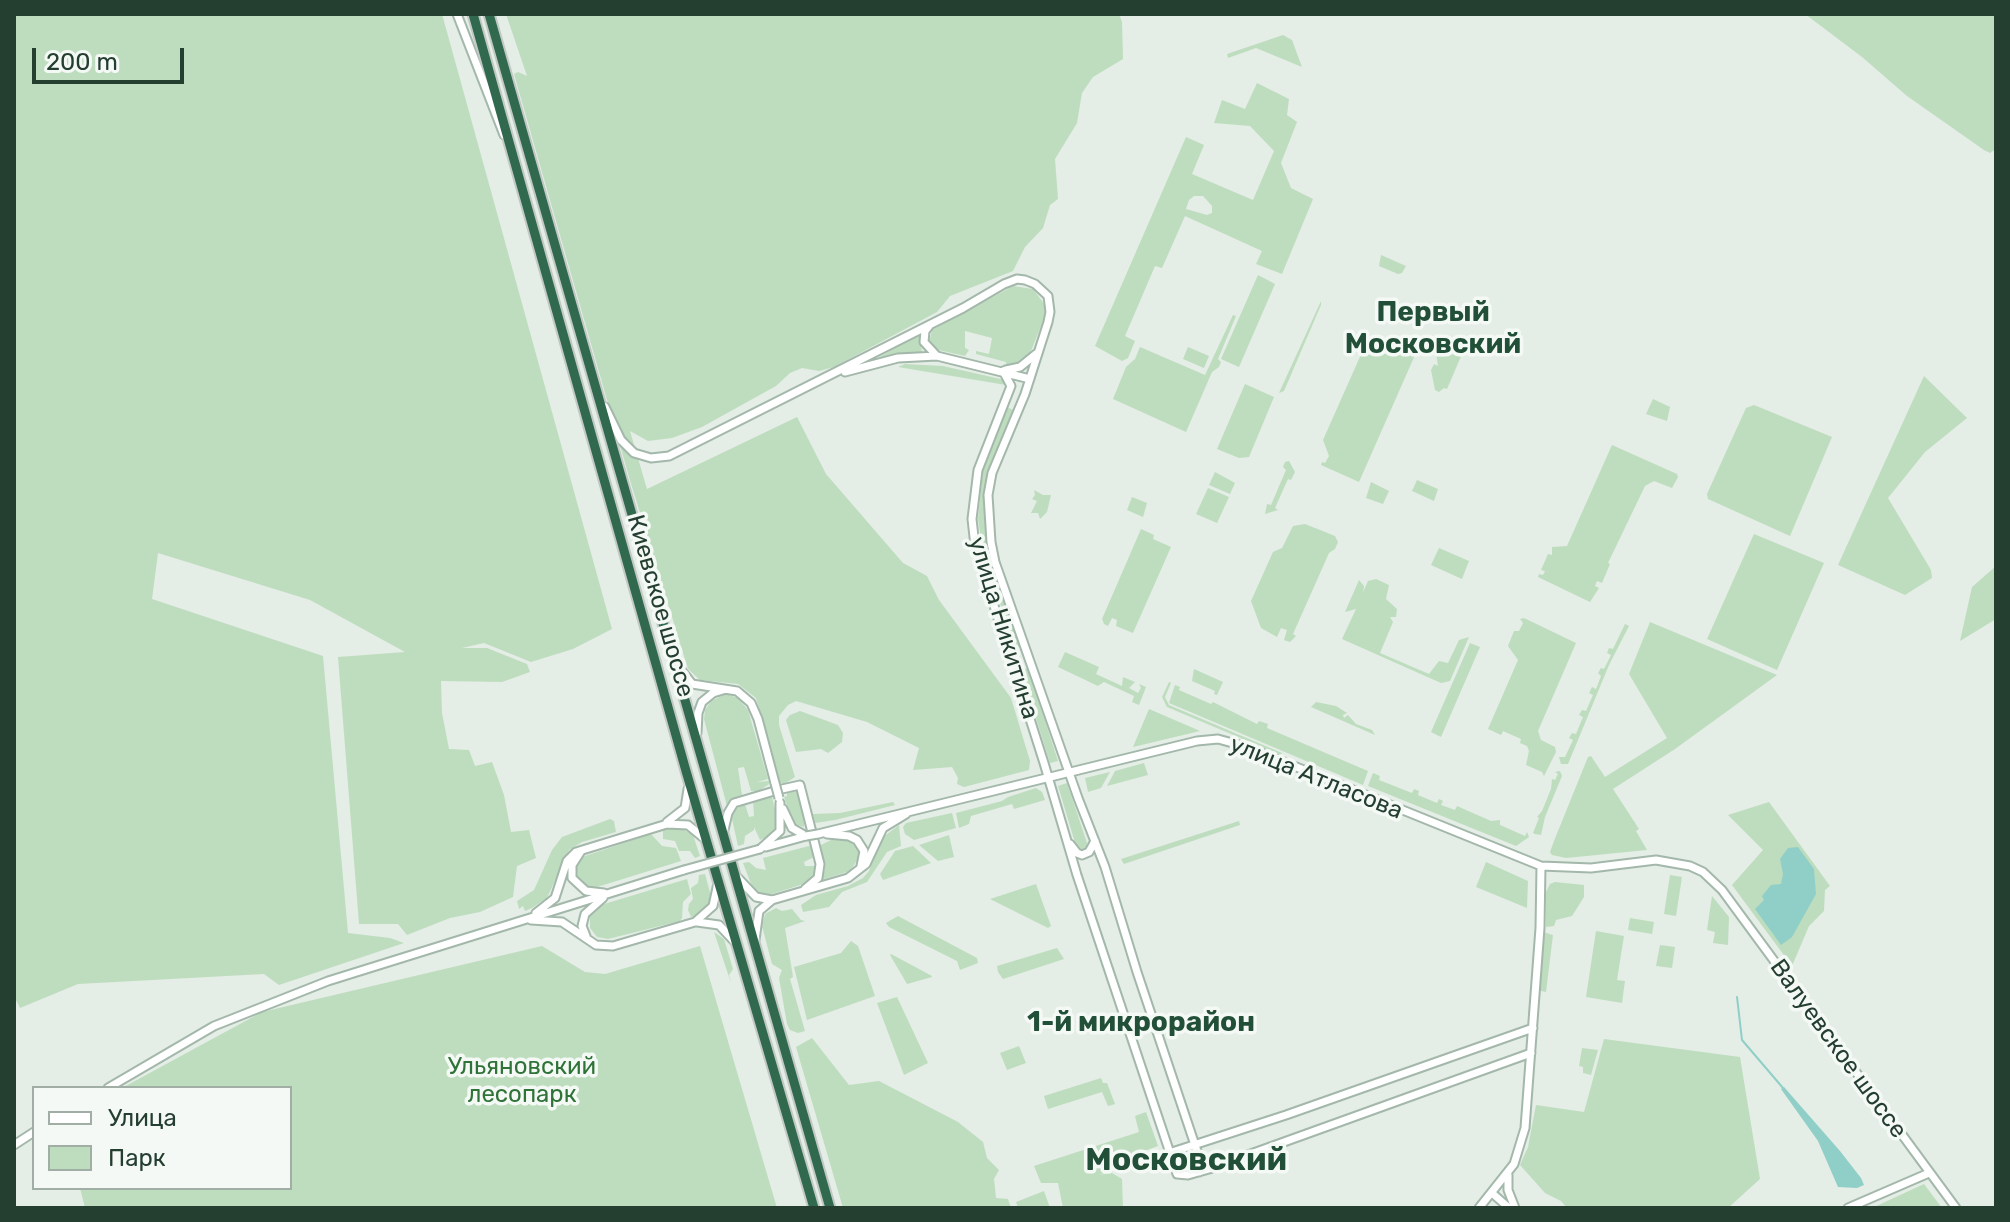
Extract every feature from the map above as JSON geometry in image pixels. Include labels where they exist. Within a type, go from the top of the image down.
[{"type":"highway","name":"Киевское шоссе","points":[[473,14],[686,771],[814,1208]]},
{"type":"highway","name":"Киевское шоссе","points":[[489,14],[830,1208]]},
{"type":"main road","points":[[457,14],[514,158]]},
{"type":"main road","name":"улица Никитина","points":[[931,324],[1017,279],[1035,284],[1048,296],[1048,322],[1030,379],[992,473],[988,518],[995,562],[1095,841],[1201,1163],[1199,1172]]},
{"type":"main road","points":[[595,384],[621,440],[634,453],[651,458],[674,455],[931,324]]},
{"type":"main road","points":[[931,324],[925,331],[924,342],[937,356]]},
{"type":"main road","points":[[1003,371],[1020,367],[1038,352]]},
{"type":"main road","points":[[831,376],[898,358],[937,356],[1030,379]]},
{"type":"main road","points":[[1003,371],[1010,379],[1010,389],[1018,386],[1025,394]]},
{"type":"main road","name":"улица Никитина","points":[[1010,389],[981,459],[973,494],[975,546],[1077,875],[1169,1153]]},
{"type":"main road","points":[[672,653],[692,684],[737,691],[746,697],[756,712],[779,800],[790,826],[806,836]]},
{"type":"main road","points":[[697,744],[697,720],[702,702],[719,691],[737,691]]},
{"type":"main road","name":"улица Атласова","points":[[111,1086],[214,1026],[328,981],[684,870],[806,836],[1197,741],[1218,739],[1247,747],[1541,866],[1591,868],[1656,860],[1682,863],[1703,872],[1722,890]]},
{"type":"main road","points":[[523,920],[553,901],[569,858],[584,848],[664,824],[679,816],[687,806],[686,771]]},
{"type":"main road","points":[[782,789],[800,785],[820,864],[818,878],[804,891]]},
{"type":"main road","points":[[725,844],[724,825],[731,806],[747,797],[771,792]]},
{"type":"main road","points":[[760,849],[780,831],[779,800]]},
{"type":"main road","points":[[754,946],[759,911],[772,900],[844,880],[859,872],[883,828],[915,809]]},
{"type":"main road","points":[[664,824],[688,825],[705,838],[710,847]]},
{"type":"main road","points":[[819,834],[849,836],[859,842],[864,853],[859,872]]},
{"type":"main road","points":[[1069,842],[1082,855],[1089,852],[1095,841]]},
{"type":"main road","points":[[584,848],[571,868],[573,881],[586,891],[610,893]]},
{"type":"main road","points":[[1479,1208],[1508,1173],[1518,1154],[1525,1128],[1541,866]]},
{"type":"main road","points":[[734,874],[756,897],[772,900]]},
{"type":"main road","points":[[695,922],[713,906],[719,877]]},
{"type":"main road","name":"Валуевское шоссе","points":[[1722,890],[1956,1208]]},
{"type":"main road","points":[[593,943],[583,931],[585,914],[594,903],[610,893]]},
{"type":"main road","points":[[523,920],[562,922],[603,947],[695,922],[719,925],[739,948]]},
{"type":"main road","points":[[1531,1053],[1199,1172],[1177,1174],[1169,1153],[1533,1028]]},
{"type":"main road","points":[[14,1145],[32,1133]]},
{"type":"main road","points":[[1508,1173],[1512,1208]]},
{"type":"main road","points":[[1848,1208],[1929,1173]]},
{"type":"main road","points":[[1492,1193],[1512,1208]]},
{"type":"green space","points":[[14,14],[442,14],[612,629],[573,649],[531,662],[484,643],[462,648],[487,648],[527,664],[530,672],[502,682],[441,681],[442,713],[449,749],[469,750],[475,766],[492,762],[504,795],[511,832],[529,830],[536,858],[517,866],[513,897],[480,912],[450,918],[407,935],[398,924],[359,924],[338,657],[405,652],[310,600],[158,553],[152,599],[323,656],[348,933],[390,938],[404,943],[279,985],[264,974],[78,984],[20,1008],[14,996]]},
{"type":"green space","points":[[506,14],[1119,14],[1123,59],[1093,77],[1082,93],[1077,123],[1055,159],[1058,199],[1050,205],[1043,228],[1025,247],[1013,271],[950,296],[937,312],[834,367],[819,371],[802,368],[790,373],[776,386],[702,427],[672,438],[648,441],[630,431],[647,489],[797,417],[826,474],[903,563],[927,576],[939,600],[1011,698],[1030,761],[1029,770],[964,787],[957,784],[958,778],[952,767],[913,770],[919,748],[867,722],[796,701],[779,716],[795,777],[784,784],[780,782],[756,698],[738,684],[700,680],[688,669],[629,477],[514,74],[518,72],[527,76]]},
{"type":"green space","points":[[1805,14],[1996,14],[1996,149],[1990,153],[1984,150],[1907,96]]},
{"type":"green space","points":[[1283,35],[1292,40],[1302,67],[1256,48],[1228,58],[1227,54]]},
{"type":"green space","points":[[1257,83],[1289,99],[1287,115],[1297,122],[1281,163],[1291,188],[1313,199],[1282,274],[1256,264],[1262,251],[1185,216],[1162,268],[1155,266],[1125,336],[1135,341],[1128,358],[1122,361],[1095,346],[1186,137],[1204,145],[1192,174],[1253,200],[1274,151],[1250,126],[1214,123],[1222,100],[1245,109]],"holes":[[[1194,196],[1203,196],[1212,206],[1212,213],[1207,215],[1186,209]]]},
{"type":"green space","points":[[1381,255],[1406,266],[1402,273],[1379,266]]},
{"type":"green space","points":[[1258,275],[1275,284],[1239,367],[1221,359]]},
{"type":"green space","points":[[1013,286],[1033,289],[1045,305],[1045,316],[1027,361],[1013,367],[976,354],[976,351],[989,354],[992,338],[965,331],[965,348],[969,350],[965,356],[934,349],[929,343],[932,330]]},
{"type":"green space","points":[[1321,301],[1284,391],[1279,393]]},
{"type":"green space","points":[[1233,315],[1236,316],[1218,359],[1221,362],[1219,367],[1212,372],[1186,432],[1113,399],[1126,367],[1135,359],[1140,347],[1205,375]]},
{"type":"green space","points":[[920,334],[922,354],[867,364]]},
{"type":"green space","points":[[1386,342],[1415,355],[1359,482],[1321,465],[1329,456],[1323,440],[1363,350]]},
{"type":"green space","points":[[1188,347],[1209,356],[1204,368],[1183,359]]},
{"type":"green space","points":[[1436,353],[1462,354],[1447,389],[1439,392],[1435,390],[1431,370],[1434,364],[1438,366]]},
{"type":"green space","points":[[905,364],[943,366],[1005,380],[1006,385],[898,367]]},
{"type":"green space","points":[[1924,376],[1967,418],[1925,452],[1888,498],[1931,570],[1932,578],[1905,595],[1838,565]]},
{"type":"green space","points":[[1245,384],[1274,397],[1249,457],[1239,458],[1217,449]]},
{"type":"green space","points":[[1653,399],[1670,407],[1667,421],[1646,414]]},
{"type":"green space","points":[[1754,405],[1832,437],[1790,536],[1708,499],[1707,494],[1746,408]]},
{"type":"green space","points":[[1007,407],[1013,410],[988,472],[984,518],[993,565],[1021,646],[1015,648],[983,553],[978,519],[983,471]]},
{"type":"green space","points":[[1612,445],[1678,477],[1672,488],[1654,481],[1645,486],[1608,563],[1602,583],[1597,581],[1595,586],[1599,588],[1590,602],[1538,577],[1545,571],[1541,570],[1548,554],[1552,555],[1552,547],[1567,546]]},
{"type":"green space","points":[[1289,461],[1295,472],[1291,480],[1288,479],[1275,508],[1278,510],[1265,514],[1267,504],[1271,505],[1286,470],[1283,467],[1285,462]]},
{"type":"green space","points":[[1215,472],[1235,483],[1230,494],[1209,485]]},
{"type":"green space","points":[[1417,480],[1438,489],[1434,501],[1412,491]]},
{"type":"green space","points":[[1371,482],[1389,491],[1383,504],[1366,498]]},
{"type":"green space","points":[[1208,488],[1229,497],[1217,523],[1196,514]]},
{"type":"green space","points":[[1034,490],[1051,495],[1047,512],[1040,519],[1038,513],[1031,513],[1037,501],[1032,499]]},
{"type":"green space","points":[[1132,497],[1147,503],[1143,517],[1127,510]]},
{"type":"green space","points":[[1305,524],[1335,536],[1338,542],[1329,553],[1293,634],[1296,636],[1290,642],[1284,640],[1287,630],[1281,628],[1277,637],[1261,628],[1251,601],[1273,552],[1282,548],[1293,526]]},
{"type":"green space","points":[[1141,529],[1154,535],[1153,539],[1171,547],[1133,633],[1116,626],[1117,620],[1112,618],[1108,626],[1102,619]]},
{"type":"green space","points":[[1754,534],[1824,563],[1777,670],[1707,639]]},
{"type":"green space","points":[[1439,548],[1469,561],[1462,579],[1431,565]]},
{"type":"green space","points":[[1996,566],[1996,619],[1960,641],[1972,587]]},
{"type":"green space","points":[[1376,579],[1389,585],[1386,599],[1397,609],[1396,617],[1390,617],[1393,622],[1380,653],[1429,674],[1439,661],[1448,663],[1459,640],[1469,637],[1450,681],[1441,683],[1342,639],[1356,609],[1345,612],[1359,580],[1364,586],[1363,592],[1368,581]]},
{"type":"green space","points":[[1524,618],[1576,643],[1538,731],[1541,740],[1555,747],[1556,752],[1544,776],[1526,765],[1529,751],[1527,746],[1520,743],[1521,739],[1503,731],[1501,735],[1488,729],[1518,660],[1508,646],[1514,631],[1519,631],[1523,623],[1520,619]]},
{"type":"green space","points":[[1650,622],[1777,675],[1675,749],[1613,789],[1639,829],[1636,831],[1647,850],[1566,858],[1552,855],[1550,852],[1554,841],[1588,757],[1591,756],[1605,777],[1667,738],[1629,674]]},
{"type":"green space","points":[[1625,624],[1629,626],[1609,665],[1568,764],[1561,764],[1559,757],[1565,757],[1573,740],[1569,738],[1572,733],[1576,734],[1583,717],[1579,715],[1582,710],[1586,711],[1593,695],[1589,693],[1592,687],[1596,689],[1601,676],[1598,673],[1601,668],[1604,669],[1611,655],[1607,653],[1609,648],[1613,649]]},
{"type":"green space","points":[[1470,643],[1480,647],[1441,737],[1431,732]]},
{"type":"green space","points":[[1065,652],[1099,667],[1096,674],[1122,686],[1123,677],[1135,682],[1129,688],[1138,693],[1141,688],[1139,684],[1146,687],[1139,705],[1132,702],[1134,696],[1104,682],[1098,686],[1058,667]]},
{"type":"green space","points":[[1028,668],[1058,761],[1050,763],[1021,670]]},
{"type":"green space","points":[[1194,669],[1223,682],[1217,695],[1215,691],[1192,681]]},
{"type":"green space","points":[[1169,682],[1165,697],[1169,705],[1281,755],[1167,707],[1162,697]]},
{"type":"green space","points":[[1175,685],[1180,687],[1179,690],[1211,704],[1213,702],[1257,724],[1259,721],[1268,724],[1267,728],[1368,771],[1363,785],[1169,703]]},
{"type":"green space","points":[[726,694],[738,698],[748,710],[768,779],[757,782],[769,781],[759,791],[751,791],[744,767],[738,768],[742,795],[727,806],[704,719],[711,701]]},
{"type":"green space","points":[[1316,702],[1336,706],[1347,713],[1343,715],[1344,718],[1348,715],[1356,724],[1372,730],[1375,735],[1311,707]]},
{"type":"green space","points":[[1149,709],[1200,731],[1133,747]]},
{"type":"green space","points":[[800,711],[838,725],[843,733],[842,742],[828,753],[821,749],[796,752],[786,720]]},
{"type":"green space","points":[[1144,763],[1148,775],[1107,786],[1115,771]]},
{"type":"green space","points":[[1560,771],[1562,776],[1541,835],[1535,834],[1537,817],[1551,789],[1552,779],[1555,780],[1558,774],[1555,772]]},
{"type":"green space","points":[[1110,772],[1101,788],[1088,792],[1085,778]]},
{"type":"green space","points":[[1373,773],[1380,776],[1379,780],[1412,793],[1414,789],[1419,791],[1418,795],[1437,803],[1439,799],[1443,801],[1441,805],[1455,810],[1457,806],[1491,821],[1500,820],[1500,825],[1525,836],[1527,832],[1529,837],[1516,846],[1368,786]]},
{"type":"green space","points":[[1067,783],[1087,843],[1085,851],[1076,846],[1058,786]]},
{"type":"green space","points":[[1036,788],[1045,800],[1014,809],[1012,804],[971,816],[969,824],[959,828],[956,813]]},
{"type":"green space","points":[[797,791],[804,813],[804,827],[794,824],[784,797]]},
{"type":"green space","points":[[772,797],[778,823],[773,834],[760,840],[754,827],[745,836],[744,844],[738,846],[732,819],[734,810],[745,804],[749,817],[754,816],[753,801]]},
{"type":"green space","points":[[893,802],[895,805],[815,823],[813,814],[840,813]]},
{"type":"green space","points":[[1769,802],[1830,886],[1825,890],[1824,911],[1809,926],[1792,966],[1732,885],[1763,850],[1728,815]]},
{"type":"green space","points":[[952,813],[956,828],[914,840],[905,834],[903,827],[906,823]]},
{"type":"green space","points":[[610,819],[614,821],[616,832],[582,842],[569,850],[547,898],[525,911],[523,906],[519,909],[517,901],[534,890],[552,850],[562,837]]},
{"type":"green space","points":[[1239,821],[1240,825],[1124,864],[1121,859]]},
{"type":"green space","points":[[899,825],[901,846],[887,852],[867,882],[842,892],[829,907],[803,912],[801,905],[816,895],[848,886],[863,878],[869,871],[882,838]]},
{"type":"green space","points":[[679,827],[693,835],[700,856],[695,858],[690,851],[679,851],[675,841],[663,839],[663,830]]},
{"type":"green space","points":[[651,834],[662,846],[676,848],[681,861],[594,888],[587,887],[576,878],[574,869],[582,857]]},
{"type":"green space","points":[[949,835],[954,857],[938,861],[919,845]]},
{"type":"green space","points":[[831,840],[849,840],[859,850],[860,856],[850,871],[821,880],[825,869],[819,843],[821,845]]},
{"type":"green space","points":[[913,846],[931,863],[883,880],[880,874],[895,851]]},
{"type":"green space","points":[[813,847],[814,857],[804,862],[805,866],[817,866],[810,882],[772,894],[763,895],[753,889],[743,863],[749,862],[756,868],[766,870],[763,858]]},
{"type":"green space","points":[[1486,862],[1528,881],[1527,908],[1476,887]]},
{"type":"green space","points":[[705,874],[710,903],[703,913],[691,917],[688,910],[693,899],[691,888],[698,883],[699,875]]},
{"type":"green space","points":[[1670,875],[1682,877],[1676,916],[1664,914]]},
{"type":"green space","points":[[687,879],[691,894],[683,902],[680,921],[608,939],[597,937],[590,928],[590,915],[601,905]]},
{"type":"green space","points":[[1555,882],[1584,885],[1584,897],[1572,916],[1556,920],[1554,926],[1546,927],[1546,892]]},
{"type":"green space","points":[[1036,884],[1051,926],[1048,928],[990,899]]},
{"type":"green space","points":[[1712,896],[1729,917],[1728,945],[1713,943],[1715,932],[1707,930]]},
{"type":"green space","points":[[776,908],[782,911],[792,909],[805,921],[785,928],[793,977],[790,979],[805,1031],[798,1033],[790,1030],[787,1024],[779,978],[782,970],[772,964],[762,926],[765,914]]},
{"type":"green space","points":[[898,916],[977,958],[978,963],[960,970],[957,961],[889,927],[886,923]]},
{"type":"green space","points":[[1630,918],[1654,922],[1652,934],[1628,930]]},
{"type":"green space","points":[[1596,931],[1624,936],[1617,980],[1625,981],[1622,1003],[1586,997]]},
{"type":"green space","points":[[714,932],[724,939],[733,969],[729,975],[731,983]]},
{"type":"green space","points":[[1543,932],[1553,935],[1546,992],[1537,990]]},
{"type":"green space","points":[[851,941],[858,946],[875,996],[807,1020],[794,967],[841,953]]},
{"type":"green space","points":[[1660,945],[1675,947],[1672,968],[1656,966]]},
{"type":"green space","name":"Ульяновский лесопарк","points":[[542,946],[585,972],[605,974],[700,946],[777,1208],[85,1208],[80,1190],[292,1190],[292,1086],[126,1086],[262,1012]]},
{"type":"green space","points":[[1057,948],[1064,959],[1003,979],[998,972],[997,966]]},
{"type":"green space","points":[[891,954],[932,976],[932,977],[907,984]]},
{"type":"green space","points":[[897,997],[928,1063],[904,1075],[877,1003]]},
{"type":"green space","points":[[812,1038],[849,1085],[879,1081],[958,1122],[983,1142],[987,1158],[999,1170],[994,1179],[996,1198],[1008,1199],[1011,1208],[843,1208],[796,1047]]},
{"type":"green space","points":[[1604,1039],[1740,1057],[1760,1179],[1728,1208],[1567,1208],[1561,1201],[1545,1193],[1520,1165],[1528,1147],[1536,1105],[1584,1112]]},
{"type":"green space","points":[[1019,1046],[1026,1063],[1007,1070],[1000,1053]]},
{"type":"green space","points":[[1582,1048],[1598,1050],[1591,1075],[1583,1073],[1583,1067],[1579,1066]]},
{"type":"green space","points":[[1101,1078],[1103,1083],[1107,1083],[1115,1104],[1108,1106],[1102,1092],[1048,1109],[1044,1096]]},
{"type":"green space","points":[[1146,1112],[1158,1146],[1117,1161],[1113,1171],[1098,1175],[1112,1173],[1122,1179],[1123,1208],[1063,1208],[1058,1183],[1041,1183],[1034,1166],[1139,1132],[1135,1116]]},
{"type":"green space","points":[[1186,1152],[1193,1155],[1196,1162],[1193,1169],[1186,1172],[1179,1169],[1176,1162],[1179,1155]]},
{"type":"green space","points":[[1924,1184],[1942,1208],[1872,1208]]},
{"type":"green space","points":[[1044,1191],[1050,1208],[1018,1208],[1016,1202]]},
{"type":"water","points":[[1798,847],[1814,869],[1816,894],[1792,937],[1781,945],[1755,909],[1764,900],[1762,896],[1771,885],[1781,884],[1780,859],[1788,848]]},
{"type":"water","points":[[1784,1087],[1840,1151],[1864,1185],[1857,1188],[1838,1187],[1818,1141],[1781,1089]]},
{"type":"waterway","points":[[1737,997],[1742,1040],[1783,1088]]},
{"type":"district","name":"Первый Московский","points":[[1433,329]]},
{"type":"district","name":"1-й микрорайон","points":[[1141,1023]]},
{"type":"district","name":"Московский","points":[[1186,1161]]}]
